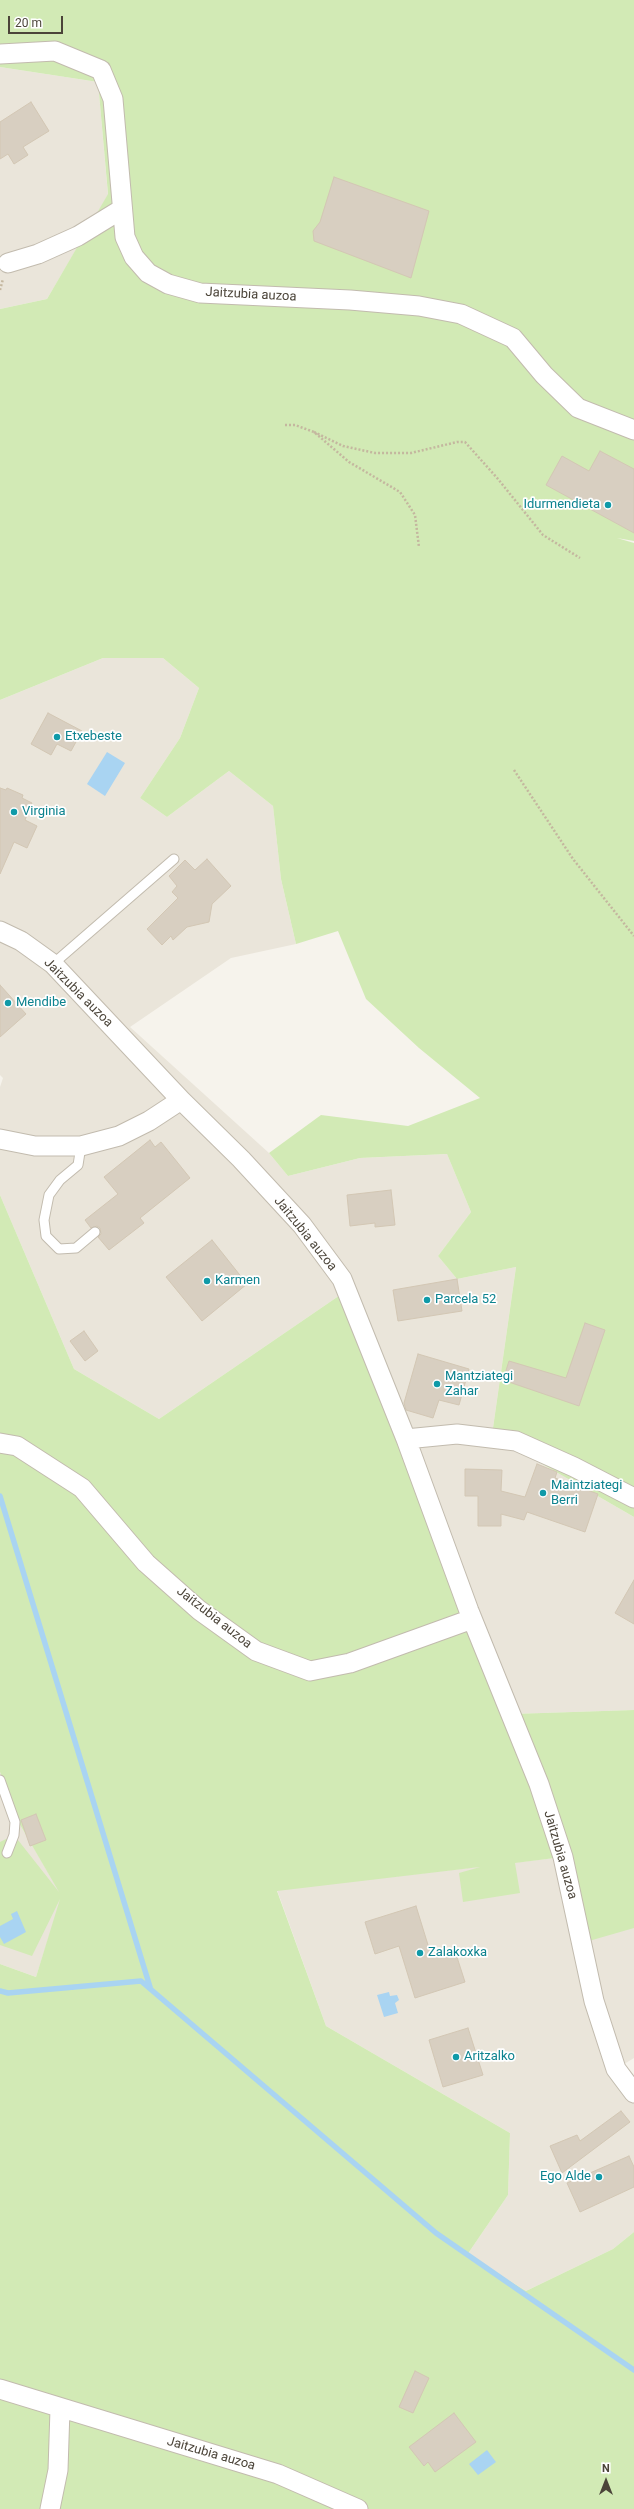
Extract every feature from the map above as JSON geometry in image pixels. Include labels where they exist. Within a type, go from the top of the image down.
[{"type":"street","name":"Jaitzubia auzoa","points":[[0,54],[56,51],[101,70],[113,99],[125,237],[134,256],[148,272],[168,284],[200,294],[381,302],[419,306],[461,314],[513,338],[544,375],[578,408],[634,430]]},
{"type":"street","points":[[8,263],[38,254],[78,236],[122,209]]},
{"type":"street","name":"Jaitzubia auzoa","points":[[0,931],[21,941],[53,964],[181,1100],[241,1159],[302,1225],[342,1279],[406,1439],[472,1619],[539,1784],[563,1857],[594,2001],[616,2069],[634,2093]]},
{"type":"street","points":[[0,1139],[35,1146],[81,1146],[119,1136],[149,1121],[181,1100]]},
{"type":"street","points":[[406,1439],[457,1434],[516,1442],[574,1467],[634,1498]]},
{"type":"street","name":"Jaitzubia auzoa","points":[[0,1443],[17,1446],[82,1488],[146,1563],[200,1610],[256,1651],[310,1671],[350,1663],[472,1619]]},
{"type":"street","name":"Jaitzubia auzoa","points":[[0,2389],[60,2409],[278,2474],[358,2509]]},
{"type":"street","points":[[50,2509],[58,2470],[60,2409]]},
{"type":"lane","points":[[53,964],[174,860]]},
{"type":"lane","points":[[81,1146],[78,1165],[60,1180],[49,1195],[44,1220],[46,1236],[59,1249],[76,1248],[95,1232]]},
{"type":"lane","points":[[0,1780],[15,1822],[14,1835],[7,1853]]},
{"type":"path","points":[[285,425],[295,425],[314,432],[343,446],[375,454],[410,453],[457,442],[465,442],[498,479],[543,535],[580,558]]},
{"type":"path","points":[[314,432],[349,462],[400,492],[415,515],[419,547]]},
{"type":"path","points":[[514,770],[573,860],[634,936]]},
{"type":"shaded area","points":[[0,67],[98,82],[108,195],[47,299],[0,309]]},
{"type":"shaded area","points":[[103,658],[163,658],[199,688],[180,738],[140,798],[167,817],[229,771],[273,806],[281,879],[296,944],[231,958],[130,1027],[269,1153],[288,1176],[360,1158],[447,1154],[471,1212],[438,1256],[457,1279],[516,1267],[492,1435],[634,1517],[634,1710],[512,1714],[346,1291],[159,1419],[74,1369],[0,1195],[0,1087],[3,1078],[0,1075],[0,700]]},
{"type":"shaded area","points":[[0,1772],[19,1823],[62,1896],[36,1977],[0,1964]]},
{"type":"shaded area","points":[[563,1857],[634,1926],[634,2058],[616,2069],[634,2093],[634,2232],[613,2249],[526,2291],[467,2255],[508,2195],[510,2133],[326,2026],[277,1890]]},
{"type":"green space","points":[[0,0],[634,0],[634,541],[617,538],[634,543],[634,1517],[492,1435],[516,1267],[457,1279],[438,1256],[471,1212],[447,1154],[360,1158],[288,1176],[269,1153],[321,1115],[408,1126],[480,1098],[419,1048],[366,999],[338,931],[296,944],[281,879],[273,806],[229,771],[167,817],[140,798],[180,738],[199,688],[163,658],[103,658],[0,700],[0,309],[47,299],[108,194],[98,82],[0,67]]},
{"type":"green space","points":[[0,1195],[74,1369],[159,1419],[346,1291],[512,1714],[634,1710],[634,1928],[582,1943],[563,1857],[515,1863],[520,1893],[463,1902],[459,1873],[480,1867],[277,1891],[326,2026],[510,2133],[508,2195],[467,2255],[526,2291],[613,2249],[634,2232],[634,2509],[0,2509],[0,1964],[36,1977],[60,1899],[32,1956],[0,1945],[0,1842],[14,1835],[59,1892],[19,1823],[0,1772]]},
{"type":"water","points":[[107,752],[125,763],[105,796],[87,784]]},
{"type":"water","points":[[17,1911],[26,1932],[4,1944],[0,1937],[0,1926],[13,1919],[11,1914]]},
{"type":"water","points":[[389,1992],[390,1996],[397,1995],[399,2000],[395,2003],[398,2013],[384,2017],[377,1995]]},
{"type":"water","points":[[487,2450],[496,2462],[478,2475],[469,2464]]},
{"type":"building","points":[[31,102],[49,131],[23,147],[28,155],[14,164],[8,154],[0,159],[0,122]]},
{"type":"building","points":[[334,177],[429,211],[411,278],[314,241],[313,231],[320,222]]},
{"type":"building","name":"Idurmendieta","points":[[600,451],[634,469],[634,533],[546,485],[562,456],[589,471]]},
{"type":"building","name":"Etxebeste","points":[[48,713],[82,731],[71,751],[57,744],[51,755],[31,744]]},
{"type":"building","name":"Virginia","points":[[0,788],[6,790],[7,788],[23,795],[22,798],[32,803],[25,820],[37,826],[27,848],[14,842],[0,874]]},
{"type":"building","points":[[207,859],[231,886],[212,904],[209,922],[187,927],[173,940],[171,936],[162,945],[147,929],[178,898],[172,892],[177,886],[169,876],[185,860],[195,870]]},
{"type":"building","name":"Mendibe","points":[[0,985],[26,1014],[0,1037]]},
{"type":"building","points":[[150,1140],[155,1147],[161,1142],[190,1178],[140,1218],[144,1223],[109,1250],[98,1237],[101,1234],[100,1228],[97,1226],[91,1228],[85,1220],[118,1194],[104,1177]]},
{"type":"building","points":[[391,1190],[395,1225],[375,1227],[375,1223],[350,1226],[347,1195]]},
{"type":"building","name":"Karmen","points":[[212,1240],[247,1284],[202,1321],[166,1277]]},
{"type":"building","name":"Parcela 52","points":[[457,1279],[462,1311],[398,1321],[393,1290]]},
{"type":"building","points":[[585,1323],[605,1330],[579,1406],[503,1380],[509,1361],[566,1378]]},
{"type":"building","points":[[84,1331],[98,1351],[85,1361],[70,1341]]},
{"type":"building","name":"Mantziategi Zahar","points":[[418,1354],[469,1369],[459,1405],[439,1400],[433,1418],[406,1410],[404,1403]]},
{"type":"building","points":[[537,1464],[557,1472],[555,1478],[598,1494],[585,1532],[527,1512],[524,1520],[501,1514],[501,1526],[478,1526],[478,1496],[465,1496],[465,1469],[502,1470],[501,1491],[525,1497]]},
{"type":"building","points":[[634,1580],[634,1624],[615,1613]]},
{"type":"building","points":[[36,1814],[46,1840],[30,1846],[21,1820]]},
{"type":"building","name":"Zalakoxka","points":[[416,1906],[432,1958],[455,1951],[465,1982],[415,1998],[399,1946],[375,1954],[365,1922]]},
{"type":"building","name":"Aritzalko","points":[[468,2028],[483,2075],[443,2087],[429,2040]]},
{"type":"building","points":[[621,2111],[630,2122],[562,2173],[550,2146],[577,2135],[580,2141]]},
{"type":"building","points":[[629,2156],[634,2167],[634,2187],[580,2212],[567,2183]]},
{"type":"building","points":[[415,2371],[429,2378],[413,2413],[399,2407]]},
{"type":"building","points":[[454,2413],[476,2442],[435,2472],[428,2462],[424,2466],[409,2447]]},
{"type":"waterway","points":[[0,1496],[150,1987]]},
{"type":"waterway","points":[[0,1991],[8,1993],[141,1981],[436,2233],[634,2370]]},
{"type":"place","name":"Idurmendieta","points":[[608,505]]},
{"type":"place","name":"Etxebeste","points":[[57,737]]},
{"type":"place","name":"Virginia","points":[[14,812]]},
{"type":"place","name":"Mendibe","points":[[8,1003]]},
{"type":"place","name":"Karmen","points":[[207,1281]]},
{"type":"place","name":"Parcela 52","points":[[427,1300]]},
{"type":"place","name":"Mantziategi Zahar","points":[[437,1384]]},
{"type":"place","name":"Maintziategi Berri","points":[[543,1493]]},
{"type":"place","name":"Zalakoxka","points":[[420,1953]]},
{"type":"place","name":"Aritzalko","points":[[456,2057]]},
{"type":"place","name":"Ego Alde","points":[[599,2177]]}]
